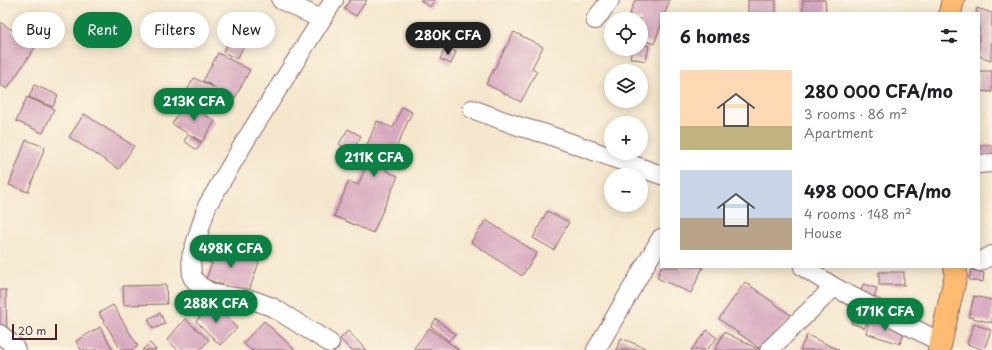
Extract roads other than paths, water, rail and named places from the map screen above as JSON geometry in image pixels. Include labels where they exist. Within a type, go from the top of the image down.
[{"type":"highway","points":[[950,12],[953,0]]},
{"type":"highway","points":[[940,346],[960,269]]},
{"type":"street","points":[[280,0],[321,19]]},
{"type":"street","points":[[330,343],[272,307],[253,300],[214,294],[200,286],[192,277],[191,256],[207,206],[334,0]]},
{"type":"street","points":[[595,20],[610,0]]},
{"type":"street","points":[[472,109],[660,175]]},
{"type":"street","points":[[980,164],[992,163]]},
{"type":"street","points":[[596,350],[660,240]]},
{"type":"street","points":[[980,261],[992,254]]},
{"type":"street","points":[[805,268],[834,287],[940,346]]},
{"type":"street","points":[[770,350],[834,287]]},
{"type":"street","points":[[0,334],[16,350]]}]
